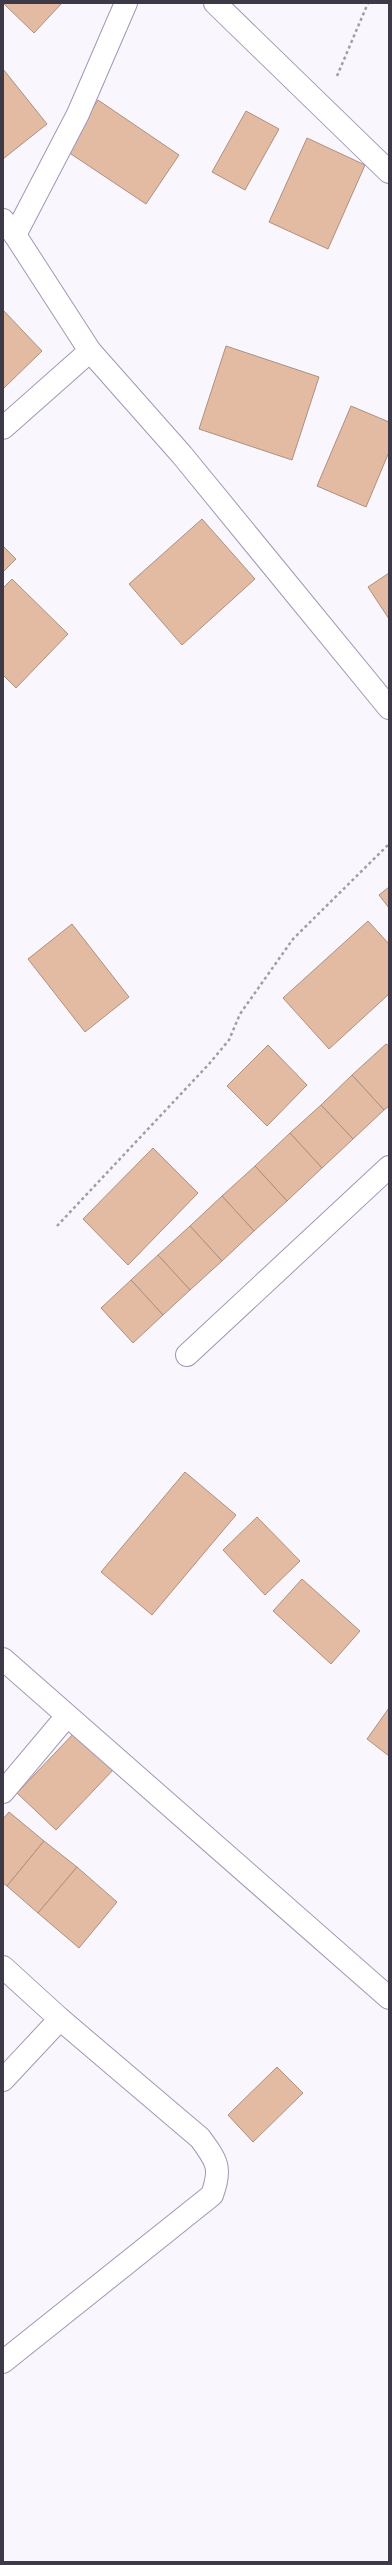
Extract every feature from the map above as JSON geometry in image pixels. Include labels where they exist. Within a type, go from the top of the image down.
[{"type":"street","points":[[126,3],[78,114],[9,228],[90,351],[182,456],[389,708]]},
{"type":"street","points":[[215,3],[389,172]]},
{"type":"street","points":[[3,428],[90,351]]},
{"type":"street","points":[[187,1355],[389,1167]]},
{"type":"street","points":[[3,1659],[66,1717],[389,1998]]},
{"type":"street","points":[[3,1792],[66,1717]]},
{"type":"street","points":[[3,1967],[60,2019],[200,2138],[215,2158],[218,2176],[212,2195],[3,2362]]},
{"type":"street","points":[[3,2080],[60,2019]]},
{"type":"path","points":[[324,108],[368,3]]},
{"type":"path","points":[[57,1226],[209,1064],[229,1040],[240,1014],[293,939],[389,844]]},
{"type":"building","points":[[3,3],[62,3],[34,33]]},
{"type":"building","points":[[3,69],[47,124],[3,159]]},
{"type":"building","points":[[98,100],[179,155],[146,204],[65,150]]},
{"type":"building","points":[[246,111],[279,129],[245,190],[212,172]]},
{"type":"building","points":[[307,138],[365,165],[328,249],[269,222]]},
{"type":"building","points":[[3,310],[42,351],[3,389]]},
{"type":"building","points":[[226,346],[319,377],[292,460],[199,429]]},
{"type":"building","points":[[351,406],[389,422],[389,452],[366,507],[317,486]]},
{"type":"building","points":[[202,519],[255,579],[182,645],[129,584]]},
{"type":"building","points":[[3,546],[16,559],[3,572]]},
{"type":"building","points":[[389,573],[389,619],[368,587]]},
{"type":"building","points":[[12,579],[68,634],[16,688],[3,675],[3,588]]},
{"type":"building","points":[[389,887],[389,908],[379,895]]},
{"type":"building","points":[[368,921],[389,944],[389,994],[329,1049],[283,998]]},
{"type":"building","points":[[72,924],[129,997],[85,1032],[28,959]]},
{"type":"building","points":[[386,1044],[389,1046],[389,1106],[384,1110],[352,1075]]},
{"type":"building","points":[[268,1045],[307,1085],[267,1126],[227,1086]]},
{"type":"building","points":[[352,1075],[384,1110],[353,1139],[321,1105]]},
{"type":"building","points":[[321,1105],[353,1139],[322,1168],[290,1133]]},
{"type":"building","points":[[290,1133],[322,1168],[287,1201],[255,1166]]},
{"type":"building","points":[[153,1148],[198,1193],[128,1265],[83,1219]]},
{"type":"building","points":[[255,1166],[287,1201],[254,1231],[222,1196]]},
{"type":"building","points":[[222,1196],[254,1231],[222,1261],[190,1226]]},
{"type":"building","points":[[190,1226],[222,1261],[190,1290],[158,1255]]},
{"type":"building","points":[[158,1255],[190,1290],[163,1315],[131,1280]]},
{"type":"building","points":[[131,1280],[163,1315],[133,1343],[101,1308]]},
{"type":"building","points":[[185,1472],[236,1515],[152,1615],[101,1572]]},
{"type":"building","points":[[257,1517],[300,1561],[265,1595],[223,1550]]},
{"type":"building","points":[[302,1579],[360,1631],[331,1664],[273,1611]]},
{"type":"building","points":[[389,1708],[389,1756],[367,1739]]},
{"type":"building","points":[[75,1732],[114,1769],[56,1830],[17,1793]]},
{"type":"building","points":[[9,1812],[44,1841],[7,1886],[3,1883],[3,1819]]},
{"type":"building","points":[[44,1841],[77,1867],[38,1913],[7,1886]]},
{"type":"building","points":[[77,1867],[117,1902],[79,1948],[38,1913]]},
{"type":"building","points":[[277,2067],[303,2093],[253,2142],[228,2115]]}]
